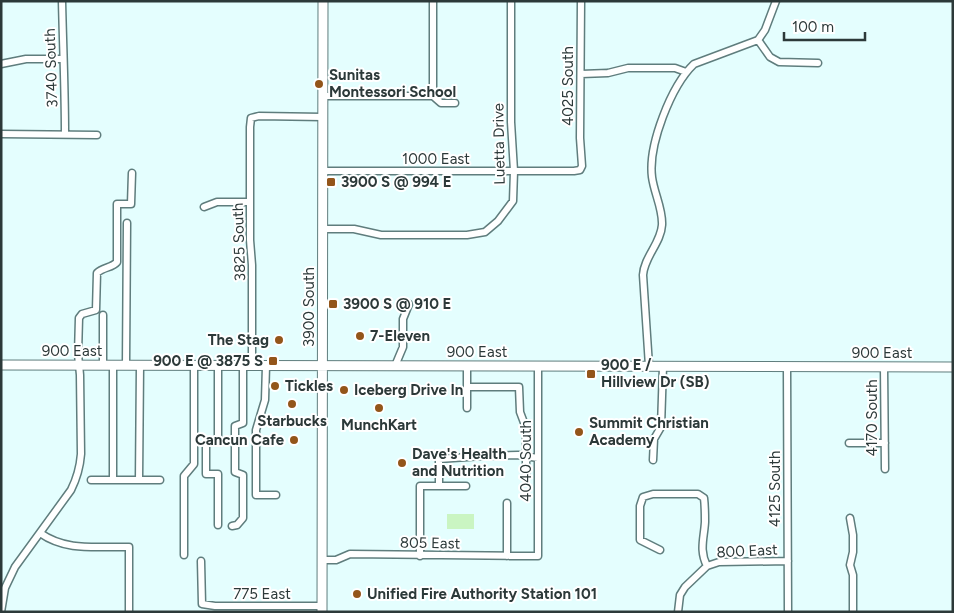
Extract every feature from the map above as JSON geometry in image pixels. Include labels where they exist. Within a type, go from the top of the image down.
[{"type":"main road","name":"3900 South","points":[[322,1],[322,609]]},
{"type":"main road","name":"900 East","points":[[1,365],[953,367]]},
{"type":"street","name":"3740 South","points":[[62,1],[63,59],[66,86],[65,134]]},
{"type":"street","points":[[433,1],[433,96]]},
{"type":"street","name":"Luetta Drive","points":[[322,229],[354,229],[387,236],[467,236],[485,232],[498,221],[513,201],[511,1]]},
{"type":"street","name":"4025 South","points":[[580,170],[582,166],[581,1]]},
{"type":"street","points":[[649,366],[644,271],[659,238],[663,223],[652,177],[652,160],[665,110],[686,72],[694,64],[758,40],[765,30],[776,1]]},
{"type":"street","points":[[758,40],[770,57],[779,62],[818,63]]},
{"type":"street","points":[[1,64],[26,59],[63,59]]},
{"type":"street","points":[[581,74],[608,74],[635,68],[675,68],[686,72]]},
{"type":"street","points":[[322,96],[433,96],[441,103],[455,103]]},
{"type":"street","name":"3825 South","points":[[232,526],[237,525],[243,518],[243,475],[235,472],[235,426],[243,423],[248,366],[252,265],[250,240],[250,127],[252,118],[259,116],[322,117]]},
{"type":"street","points":[[1,134],[96,135]]},
{"type":"street","name":"1000 East","points":[[322,172],[580,170]]},
{"type":"street","points":[[1,612],[5,588],[10,575],[71,490],[80,467],[79,317],[82,314],[96,310],[97,273],[117,262],[117,204],[131,204],[132,173]]},
{"type":"street","points":[[204,207],[217,202],[250,202]]},
{"type":"street","points":[[126,366],[127,223]]},
{"type":"street","points":[[395,366],[402,350],[403,319],[409,304]]},
{"type":"street","points":[[103,315],[108,365],[113,480]]},
{"type":"street","points":[[139,480],[140,366]]},
{"type":"street","points":[[184,555],[184,476],[194,464],[194,366]]},
{"type":"street","points":[[218,366],[218,439],[206,444],[206,474],[218,474],[218,525]]},
{"type":"street","points":[[266,366],[265,400],[256,430],[256,495],[276,494]]},
{"type":"street","points":[[467,366],[467,408]]},
{"type":"street","name":"4040 South","points":[[538,366],[538,556]]},
{"type":"street","points":[[653,460],[654,439],[661,427],[663,366]]},
{"type":"street","name":"4125 South","points":[[787,367],[788,612]]},
{"type":"street","name":"4170 South","points":[[884,367],[885,469]]},
{"type":"street","points":[[467,387],[519,387],[520,412],[526,424],[526,477]]},
{"type":"street","points":[[849,443],[885,443]]},
{"type":"street","points":[[439,486],[440,459],[482,456],[538,458]]},
{"type":"street","points":[[91,480],[160,480]]},
{"type":"street","points":[[420,556],[420,486],[466,486]]},
{"type":"street","points":[[660,550],[640,540],[640,506],[643,497],[653,494],[698,494],[704,498],[705,521],[702,554],[707,566],[685,587],[680,595],[678,612]]},
{"type":"street","points":[[506,556],[507,503]]},
{"type":"street","points":[[850,518],[853,535],[853,552],[850,564],[853,575],[853,612]]},
{"type":"street","points":[[40,533],[66,546],[129,547],[129,612]]},
{"type":"street","name":"805 East","points":[[322,560],[336,560],[350,554],[538,556]]},
{"type":"street","name":"775 East","points":[[201,561],[202,604],[322,609]]},
{"type":"street","name":"800 East","points":[[707,566],[719,562],[788,561]]},
{"type":"green space","points":[[447,514],[474,514],[474,529],[447,529]]},
{"type":"place","name":"Sunitas Montessori School","points":[[319,84]]},
{"type":"place","name":"3900 S @ 994 E","points":[[331,182]]},
{"type":"place","name":"3900 S @ 910 E","points":[[333,304]]},
{"type":"place","name":"7-Eleven","points":[[360,336]]},
{"type":"place","name":"The Stag","points":[[279,340]]},
{"type":"place","name":"900 E @ 3875 S","points":[[273,361]]},
{"type":"place","name":"900 E / Hillview Dr (SB)","points":[[591,374]]},
{"type":"place","name":"Tickles","points":[[275,386]]},
{"type":"place","name":"Iceberg Drive In","points":[[344,390]]},
{"type":"place","name":"Starbucks","points":[[292,404]]},
{"type":"place","name":"MunchKart","points":[[379,408]]},
{"type":"place","name":"Summit Christian Academy","points":[[579,432]]},
{"type":"place","name":"Cancun Cafe","points":[[294,440]]},
{"type":"place","name":"Dave's Health and Nutrition","points":[[402,463]]},
{"type":"place","name":"Unified Fire Authority Station 101","points":[[357,594]]}]
